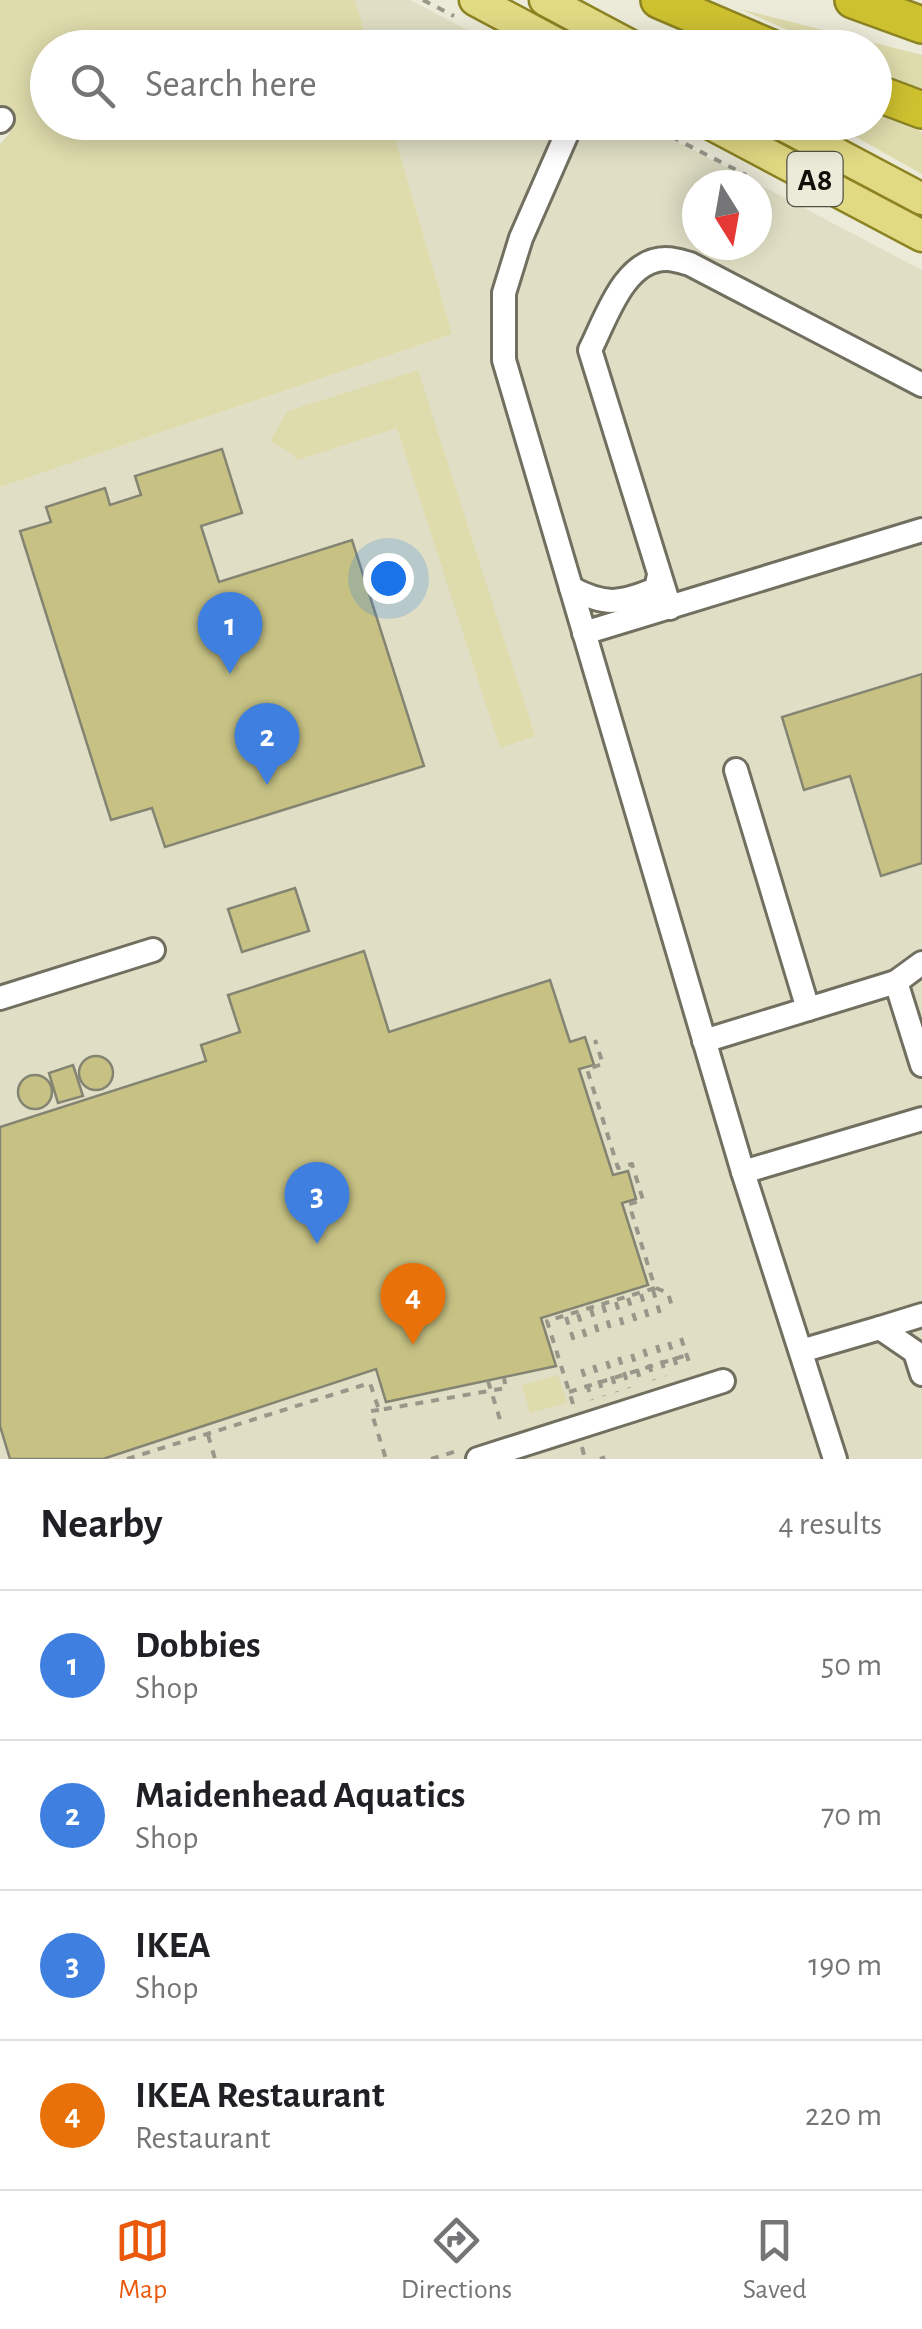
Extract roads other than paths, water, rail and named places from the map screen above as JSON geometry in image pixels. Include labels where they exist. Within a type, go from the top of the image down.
[{"type":"highway","points":[[659,0],[729,30]]},
{"type":"highway","points":[[853,0],[922,25]]},
{"type":"highway","points":[[892,99],[922,110]]},
{"type":"main road","points":[[475,0],[531,30]]},
{"type":"main road","points":[[545,0],[601,30]]},
{"type":"main road","name":"A8","points":[[741,140],[922,236]]},
{"type":"main road","name":"A8","points":[[812,140],[922,198]]},
{"type":"street","points":[[564,140],[521,238],[504,292],[504,360],[704,1041],[835,1459]]},
{"type":"street","points":[[670,608],[590,350],[625,282],[642,264],[666,258],[690,264],[922,385]]},
{"type":"street","points":[[584,634],[922,530]]},
{"type":"street","points":[[571,588],[607,603],[656,589],[659,575]]},
{"type":"street","points":[[736,770],[808,1008]]},
{"type":"street","points":[[0,998],[154,950]]},
{"type":"street","points":[[704,1041],[896,982],[922,964]]},
{"type":"street","points":[[896,982],[922,1065]]},
{"type":"street","points":[[744,1172],[922,1119]]},
{"type":"street","points":[[800,1351],[922,1316]]},
{"type":"street","points":[[880,1328],[915,1352],[922,1374]]},
{"type":"street","points":[[478,1459],[723,1381]]},
{"type":"place","name":"Dobbies","points":[[230,674]]},
{"type":"place","name":"Maidenhead Aquatics","points":[[267,785]]},
{"type":"place","name":"IKEA","points":[[317,1244]]},
{"type":"place","name":"IKEA Restaurant","points":[[413,1345]]}]
